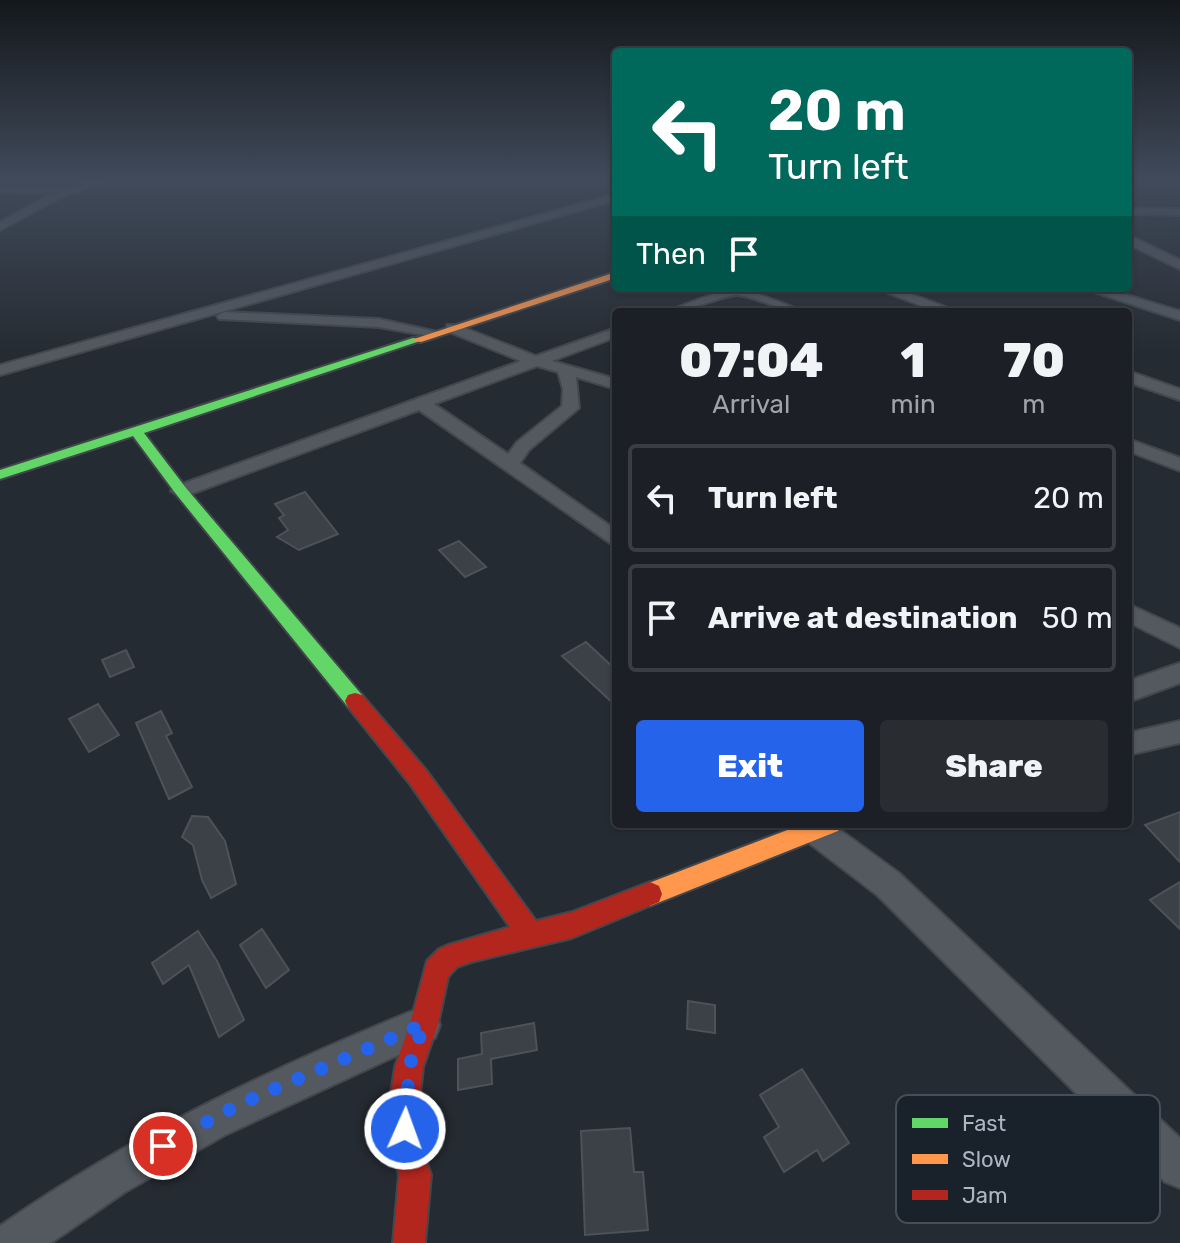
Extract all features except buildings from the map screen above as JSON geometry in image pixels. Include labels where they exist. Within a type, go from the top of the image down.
[{"type":"street","points":[[0,370],[477,237]]},
{"type":"street","points":[[1132,241],[1180,265]]},
{"type":"street","points":[[0,475],[612,276]]},
{"type":"street","points":[[684,308],[730,292]]},
{"type":"street","points":[[742,292],[787,308]]},
{"type":"street","points":[[894,292],[940,308]]},
{"type":"street","points":[[1102,292],[1180,316]]},
{"type":"street","points":[[209,314],[379,323],[444,330],[612,383]]},
{"type":"street","points":[[343,323],[370,335],[383,350]]},
{"type":"street","points":[[181,491],[612,333]]},
{"type":"street","points":[[597,339],[612,347]]},
{"type":"street","points":[[509,465],[523,446],[570,408],[571,389],[565,368]]},
{"type":"street","points":[[1132,377],[1180,395]]},
{"type":"street","points":[[420,404],[440,414],[612,537]]},
{"type":"street","points":[[137,432],[181,491],[418,777],[529,933]]},
{"type":"street","points":[[1132,446],[1180,465]]},
{"type":"street","points":[[1132,614],[1180,639]]},
{"type":"street","points":[[1132,691],[1180,673]]},
{"type":"street","points":[[1132,743],[1180,732]]},
{"type":"street","points":[[409,1243],[415,1175],[406,1145],[403,1113],[409,1067],[424,1024],[436,970],[448,958],[529,933],[572,925],[820,828]]},
{"type":"street","points":[[824,828],[888,884],[1106,1095]]},
{"type":"street","points":[[14,1243],[114,1174],[238,1105],[424,1024]]},
{"type":"street","points":[[1160,1148],[1180,1167]]},
{"type":"traffic: fast","points":[[0,475],[417,340]]},
{"type":"traffic: fast","points":[[137,432],[181,491],[355,701]]},
{"type":"traffic: slow","points":[[417,340],[612,276]]},
{"type":"traffic: slow","points":[[650,894],[820,828]]},
{"type":"traffic: jam","points":[[355,701],[418,777],[529,933]]},
{"type":"traffic: jam","points":[[409,1243],[415,1175],[406,1145],[403,1113],[409,1067],[424,1024],[436,970],[448,958],[471,949],[572,925],[650,894]]},
{"type":"route","points":[[163,1146],[238,1105],[424,1024],[409,1067],[403,1113],[405,1129]]}]
